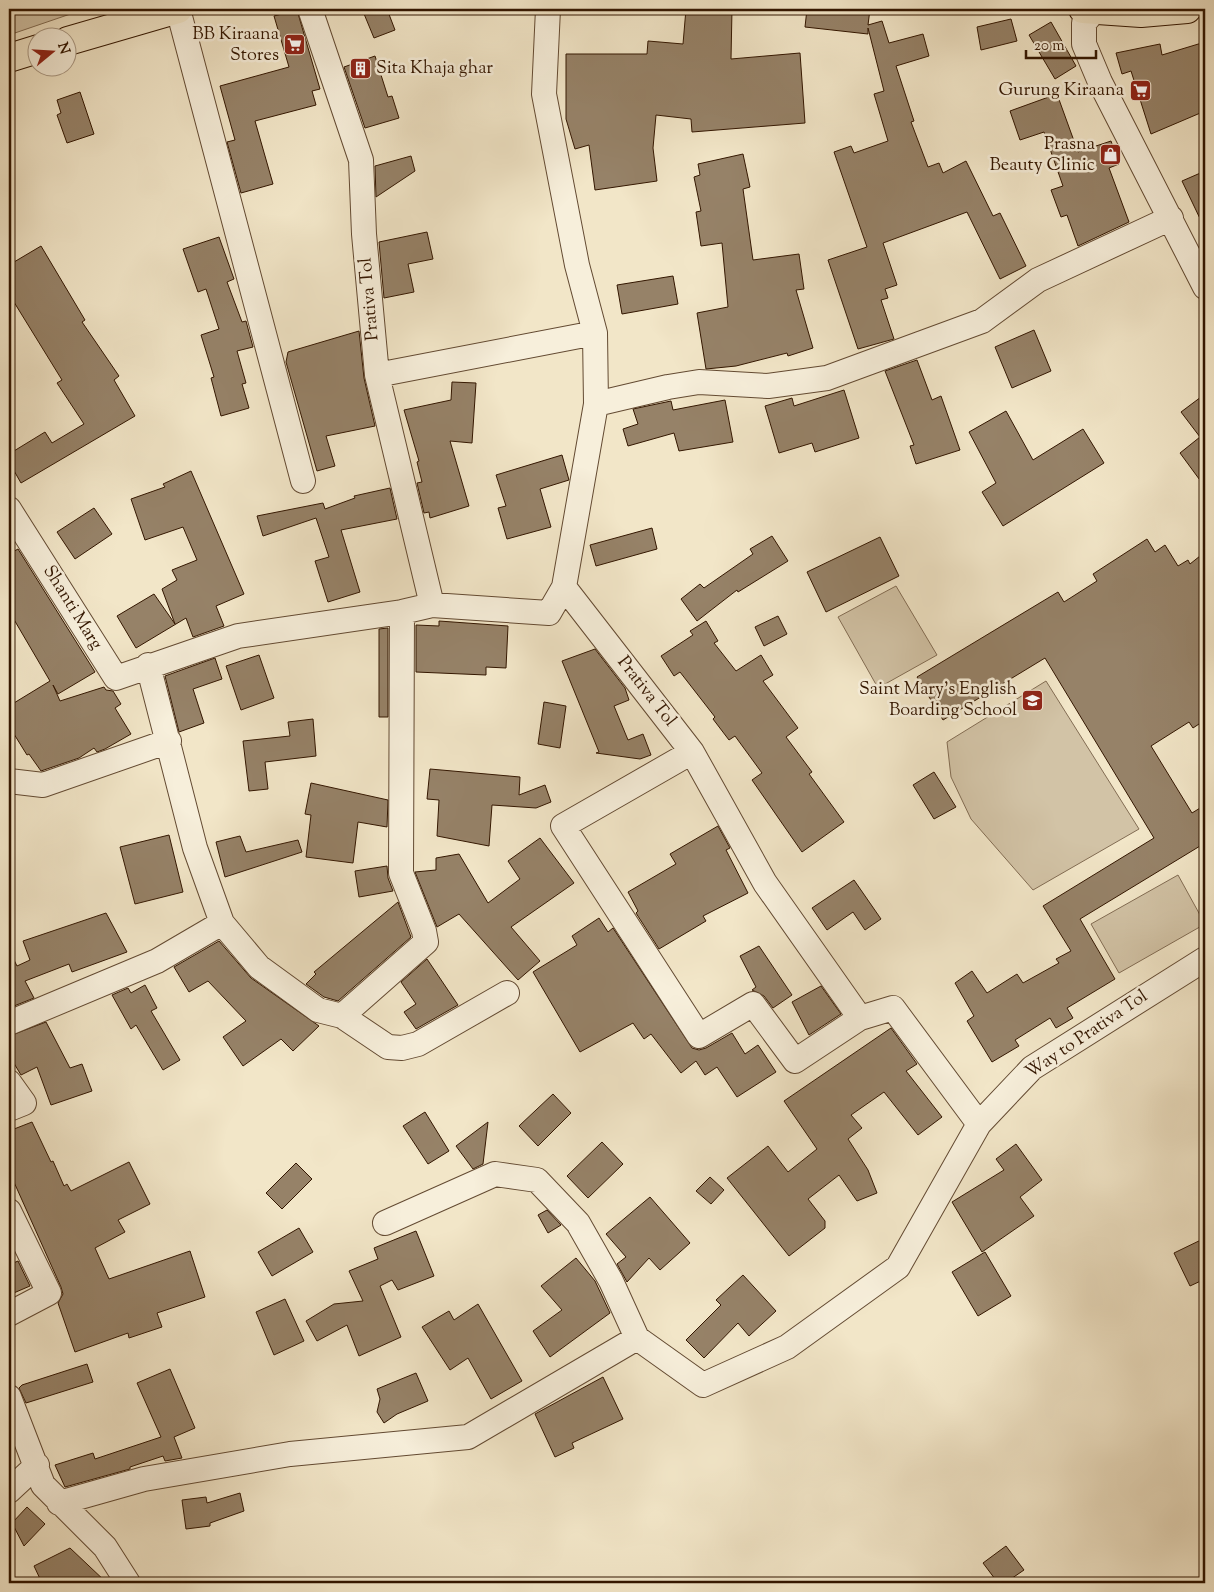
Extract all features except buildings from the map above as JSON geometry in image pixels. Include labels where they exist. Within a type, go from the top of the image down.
[{"type":"main road","points":[[78,38],[178,9]]},
{"type":"main road","points":[[1088,10],[1141,13],[1187,9]]},
{"type":"main road","points":[[9,58],[28,52]]},
{"type":"street","points":[[178,9],[303,480]]},
{"type":"street","name":"Prativa Tol","points":[[310,9],[361,160],[364,234],[377,375],[432,605]]},
{"type":"street","points":[[507,993],[418,1044],[402,1048],[388,1047],[342,1016],[318,1010],[259,967],[222,923],[195,848],[148,665],[238,636],[402,612],[432,605],[549,613],[564,587],[596,404],[595,333],[577,265],[544,94],[548,9]]},
{"type":"street","points":[[1088,10],[1084,23],[1084,44],[1100,82],[1172,218],[1205,287]]},
{"type":"street","points":[[596,404],[668,387],[699,382],[768,386],[826,378],[982,322],[1038,280],[1172,218]]},
{"type":"street","points":[[377,375],[595,333]]},
{"type":"street","name":"Shanti Marg","points":[[9,509],[116,678],[148,665]]},
{"type":"street","name":"Prativa Tol","points":[[564,587],[692,752],[765,883],[860,1018]]},
{"type":"street","points":[[342,1016],[426,942],[424,931],[400,873],[402,612]]},
{"type":"street","points":[[9,781],[43,785],[169,741]]},
{"type":"street","points":[[692,752],[564,826],[699,1036],[753,1004],[795,1061],[860,1018],[893,1008],[978,1124]]},
{"type":"street","points":[[9,1023],[157,961],[222,923]]},
{"type":"street","name":"Way to Prativa Tol","points":[[637,1338],[702,1385],[787,1347],[898,1267],[978,1124],[1032,1068],[1205,959]]},
{"type":"street","points":[[9,1082],[24,1103],[9,1109]]},
{"type":"street","points":[[59,1502],[144,1479],[290,1454],[468,1437],[637,1338],[611,1281],[578,1223],[536,1180],[495,1174],[385,1224]]},
{"type":"street","points":[[9,1211],[49,1294],[9,1314]]},
{"type":"street","points":[[9,1397],[37,1465],[43,1485],[104,1547],[128,1583]]},
{"type":"street","points":[[9,1491],[37,1465]]},
{"type":"shaded area","points":[[9,9],[85,9],[28,28],[9,35]]},
{"type":"shaded area","points":[[896,586],[937,655],[878,688],[838,617]]},
{"type":"shaded area","points":[[1046,681],[1139,829],[1033,890],[971,819],[951,777],[947,742]]},
{"type":"shaded area","points":[[1178,875],[1205,924],[1119,973],[1091,924]]},
{"type":"place","name":"BB Kiraana Stores","points":[[295,45]]},
{"type":"place","name":"Sita Khaja ghar","points":[[360,69]]},
{"type":"place","name":"Gurung Kiraana","points":[[1140,91]]},
{"type":"place","name":"Prasna Beauty Clinic","points":[[1111,155]]},
{"type":"place","name":"Saint Mary's English Boarding School","points":[[1033,700]]}]
